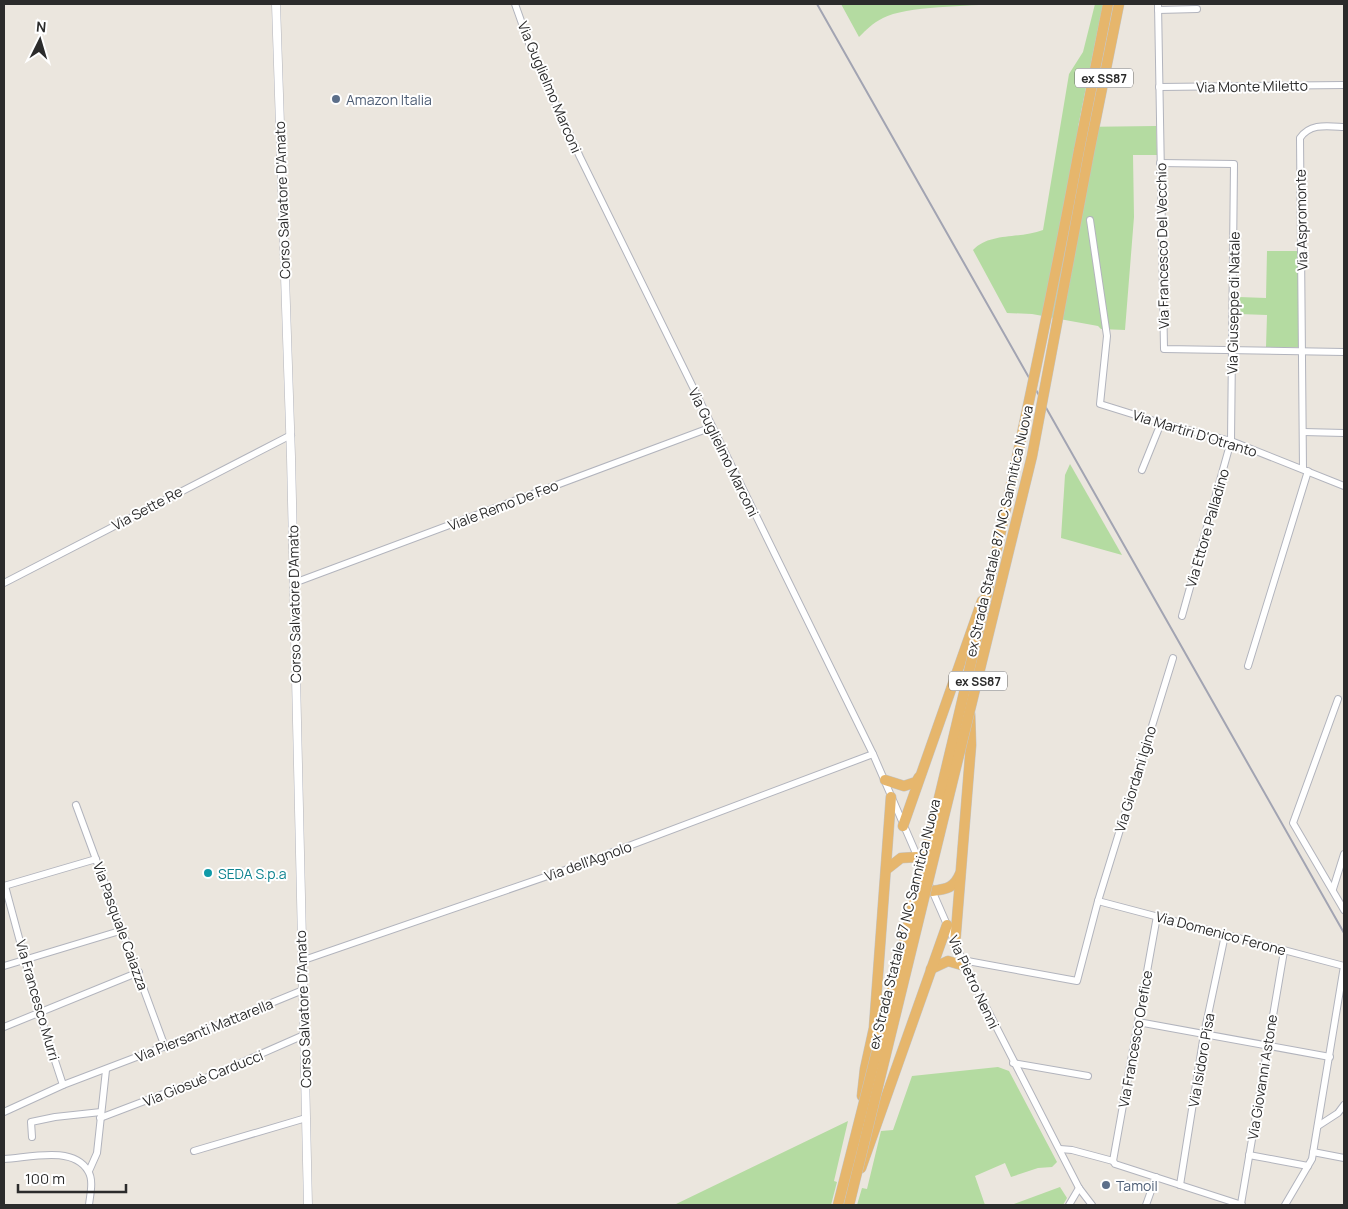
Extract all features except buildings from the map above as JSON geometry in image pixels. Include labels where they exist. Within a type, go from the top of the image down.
[{"type":"highway","name":"ex Strada Statale 87 NC Sannitica Nuova","points":[[849,1205],[1032,456],[1108,4]]},
{"type":"highway","name":"ex Strada Statale 87 NC Sannitica Nuova","points":[[838,1205],[993,572],[1084,152],[1119,4]]},
{"type":"highway","points":[[903,826],[993,572]]},
{"type":"highway","points":[[955,944],[971,745],[970,714]]},
{"type":"highway","points":[[885,780],[896,785],[910,786],[916,782],[923,772]]},
{"type":"highway","points":[[860,1117],[865,1069],[874,1028],[892,797]]},
{"type":"highway","points":[[887,869],[901,858],[917,857]]},
{"type":"highway","points":[[934,896],[950,889],[957,882],[962,869]]},
{"type":"highway","points":[[854,1185],[947,925]]},
{"type":"highway","points":[[932,969],[948,961],[963,963]]},
{"type":"street","name":"Corso Salvatore D'Amato","points":[[276,4],[291,435],[301,961],[308,1205]]},
{"type":"street","name":"Via Guglielmo Marconi","points":[[515,4],[531,49],[580,157],[873,754],[934,896]]},
{"type":"street","points":[[1158,7],[1197,9]]},
{"type":"street","name":"Via Francesco Del Vecchio","points":[[1158,7],[1164,349],[1344,352]]},
{"type":"street","name":"Via Monte Miletto","points":[[1159,87],[1344,85]]},
{"type":"street","name":"Via Aspromonte","points":[[1248,666],[1305,470],[1300,138],[1305,130],[1319,126],[1344,127]]},
{"type":"street","name":"Via Giuseppe di Natale","points":[[1160,163],[1234,164],[1231,441]]},
{"type":"street","name":"Via Martiri D'Otranto","points":[[1090,220],[1107,336],[1100,404],[1161,423],[1231,441],[1344,486]]},
{"type":"street","points":[[1142,470],[1161,423]]},
{"type":"street","name":"Viale Remo De Feo","points":[[294,583],[712,427]]},
{"type":"street","points":[[1303,432],[1344,433]]},
{"type":"street","name":"Via Sette Re","points":[[4,583],[291,435]]},
{"type":"street","name":"Via Ettore Palladino","points":[[1182,616],[1231,441]]},
{"type":"street","name":"Via Giordani Igino","points":[[963,963],[1077,981],[1098,901],[1173,658]]},
{"type":"street","points":[[1338,699],[1293,823],[1344,910]]},
{"type":"street","name":"Via dell'Agnolo","points":[[301,961],[565,870],[873,754]]},
{"type":"street","name":"Via Pasquale Caiazza","points":[[76,805],[165,1047]]},
{"type":"street","points":[[1333,889],[1344,854]]},
{"type":"street","points":[[4,886],[96,858]]},
{"type":"street","name":"Via Francesco Murri","points":[[4,886],[39,1012],[63,1085]]},
{"type":"street","name":"Via Pietro Nenni","points":[[934,896],[963,963],[1013,1062],[1080,1188],[1092,1205]]},
{"type":"street","name":"Via Domenico Ferone","points":[[1098,901],[1344,966]]},
{"type":"street","name":"Via Francesco Orefice","points":[[1113,1162],[1157,916]]},
{"type":"street","points":[[4,966],[123,930]]},
{"type":"street","name":"Via Isidoro Pisa","points":[[1180,1185],[1204,1034],[1226,935]]},
{"type":"street","name":"Via Giovanni Astone","points":[[1238,1204],[1284,951]]},
{"type":"street","points":[[1285,1205],[1308,1166],[1313,1152],[1344,966]]},
{"type":"street","points":[[4,1027],[138,972]]},
{"type":"street","name":"Via Piersanti Mattarella","points":[[4,1112],[63,1085],[165,1047],[302,990]]},
{"type":"street","points":[[1138,1022],[1330,1057]]},
{"type":"street","name":"Via Giosuè Carducci","points":[[32,1137],[31,1122],[55,1117],[100,1115],[213,1075],[304,1035]]},
{"type":"street","points":[[1013,1062],[1088,1076]]},
{"type":"street","points":[[89,1205],[91,1181],[89,1171],[97,1153],[106,1070]]},
{"type":"street","points":[[1318,1126],[1338,1113],[1344,1104]]},
{"type":"street","points":[[194,1151],[306,1118]]},
{"type":"street","points":[[1060,1149],[1072,1150],[1113,1162],[1238,1204]]},
{"type":"street","points":[[1313,1152],[1344,1158]]},
{"type":"street","points":[[4,1159],[62,1155],[73,1158],[89,1171]]},
{"type":"street","points":[[1248,1156],[1308,1166]]},
{"type":"street","points":[[1146,1205],[1156,1178]]},
{"type":"street","points":[[1069,1205],[1080,1188]]},
{"type":"green space","points":[[841,4],[998,4],[922,9],[893,14],[876,22],[859,37]]},
{"type":"green space","points":[[1095,4],[1103,4],[1078,127],[1156,126],[1157,155],[1133,155],[1134,217],[1125,330],[1101,329],[1098,326],[1032,314],[1007,313],[973,250],[980,244],[997,238],[1043,230],[1069,74],[1083,52]]},
{"type":"green space","points":[[1267,251],[1300,251],[1300,347],[1266,347],[1267,315],[1239,314],[1239,297],[1266,298]]},
{"type":"green space","points":[[1070,464],[1122,555],[1061,538],[1065,475]]},
{"type":"green space","points":[[998,1067],[1009,1071],[1057,1162],[1052,1167],[1038,1168],[1011,1177],[1005,1163],[975,1176],[985,1205],[857,1205],[862,1188],[867,1189],[881,1131],[893,1130],[912,1076]]},
{"type":"green space","points":[[848,1121],[834,1181],[837,1182],[831,1205],[674,1205]]},
{"type":"green space","points":[[1060,1187],[1067,1198],[1063,1205],[1011,1205]]},
{"type":"railway","points":[[817,4],[1344,933]]},
{"type":"place","name":"Amazon Italia","points":[[336,99]]},
{"type":"place","name":"SEDA S.p.a","points":[[208,873]]},
{"type":"place","name":"Tamoil","points":[[1106,1185]]}]
